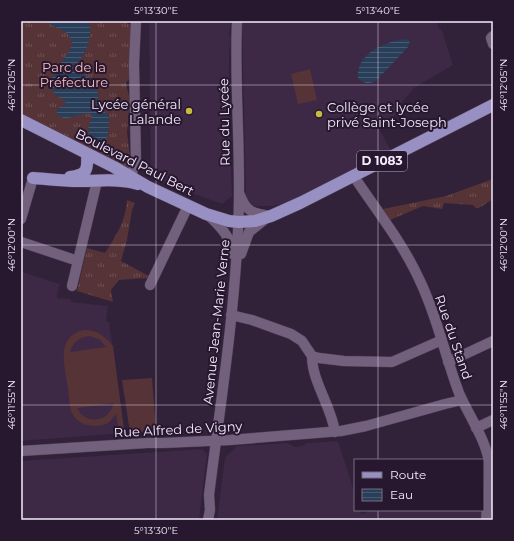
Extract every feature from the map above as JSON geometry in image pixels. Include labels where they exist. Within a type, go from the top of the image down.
[{"type":"main road","name":"D 1083","points":[[239,222],[255,221],[271,216],[493,105]]},
{"type":"main road","name":"Boulevard Paul Bert","points":[[21,120],[130,176],[148,187],[188,206],[206,214],[229,221],[239,222]]},
{"type":"main road","name":"D 1083","points":[[21,178],[65,178],[80,176],[86,168],[87,154]]},
{"type":"main road","name":"D 1083","points":[[33,178],[75,181],[110,180],[132,182],[148,187]]},
{"type":"street","points":[[130,176],[136,161],[134,64],[136,21]]},
{"type":"street","name":"Rue du Lycée","points":[[237,21],[236,46],[239,222]]},
{"type":"street","points":[[493,36],[491,38],[493,44]]},
{"type":"street","name":"Rue du Stand","points":[[354,175],[407,255],[421,281],[462,400],[486,450],[489,464],[486,520]]},
{"type":"street","points":[[21,219],[33,178]]},
{"type":"street","points":[[72,286],[97,181]]},
{"type":"street","points":[[239,192],[245,206],[250,211],[271,216]]},
{"type":"street","points":[[150,285],[188,206]]},
{"type":"street","points":[[206,214],[217,223],[228,236],[233,249],[236,267]]},
{"type":"street","points":[[236,267],[249,232],[256,225],[271,216]]},
{"type":"street","name":"Avenue Jean-Marie Verne","points":[[208,520],[210,510],[209,496],[232,315],[239,222]]},
{"type":"street","points":[[21,242],[72,259]]},
{"type":"street","points":[[232,315],[252,320],[291,334],[302,341],[312,356],[312,367],[336,432]]},
{"type":"street","points":[[312,356],[364,362],[392,362],[442,340]]},
{"type":"street","points":[[448,362],[493,341]]},
{"type":"street","name":"Rue Alfred de Vigny","points":[[21,451],[146,443],[163,444],[336,432],[462,400]]},
{"type":"street","points":[[476,428],[493,420]]},
{"type":"shaded area","name":"Lycée général Lalande","points":[[149,21],[231,21],[229,35],[231,36],[229,52],[229,103],[232,196],[222,204],[151,178]]},
{"type":"shaded area","name":"Collège et lycée privé Saint-Joseph","points":[[242,21],[439,21],[437,23],[442,31],[453,65],[414,88],[399,106],[393,119],[379,129],[391,150],[291,201],[273,206],[254,206],[246,198]]},
{"type":"shaded area","points":[[22,272],[60,284],[57,298],[71,299],[71,302],[108,306],[106,321],[109,322],[125,433],[21,441]]},
{"type":"shaded area","points":[[338,441],[354,491],[354,511],[360,511],[361,514],[370,511],[481,511],[481,520],[217,520],[225,458],[237,446],[287,443],[295,447],[302,446],[307,443]]},
{"type":"shaded area","points":[[202,449],[207,454],[199,520],[21,520],[21,461]]},
{"type":"green space","name":"Parc de la Préfecture","points":[[21,21],[126,21],[132,27],[130,78],[126,83],[130,101],[127,132],[131,164],[128,168],[21,113]]},
{"type":"green space","points":[[310,69],[317,100],[298,104],[291,74]]},
{"type":"green space","points":[[493,179],[493,199],[479,208],[476,208],[473,205],[444,203],[442,209],[423,206],[390,220],[383,209],[446,196]]},
{"type":"green space","points":[[127,200],[135,203],[132,210],[127,240],[121,261],[149,276],[148,278],[119,280],[111,290],[113,302],[77,291],[87,248],[105,253],[117,234],[125,214]]},
{"type":"green space","points":[[83,330],[96,332],[107,339],[113,346],[124,430],[119,431],[116,414],[108,423],[93,426],[78,421],[72,413],[65,372],[64,354],[65,346],[68,340],[74,334]],"holes":[[[90,336],[100,340],[106,347],[70,352],[73,345],[77,341]],[[114,403],[107,414],[102,418],[97,419],[86,417],[81,414],[77,408]]]},
{"type":"green space","points":[[152,378],[156,429],[154,429],[154,431],[130,433],[122,380]]},
{"type":"water","points":[[44,21],[89,22],[89,41],[82,57],[74,68],[91,79],[94,83],[98,92],[98,108],[108,114],[109,129],[106,141],[104,143],[95,142],[90,137],[88,129],[92,116],[91,114],[64,118],[57,114],[57,109],[66,102],[54,93],[51,86],[52,79],[68,53],[72,41],[67,33]]},
{"type":"water","points":[[406,39],[410,41],[408,47],[376,81],[367,83],[358,78],[359,69],[367,55],[390,42]]},
{"type":"place","name":"Lycée général Lalande","points":[[189,111]]},
{"type":"place","name":"Collège et lycée privé Saint-Joseph","points":[[319,114]]}]
